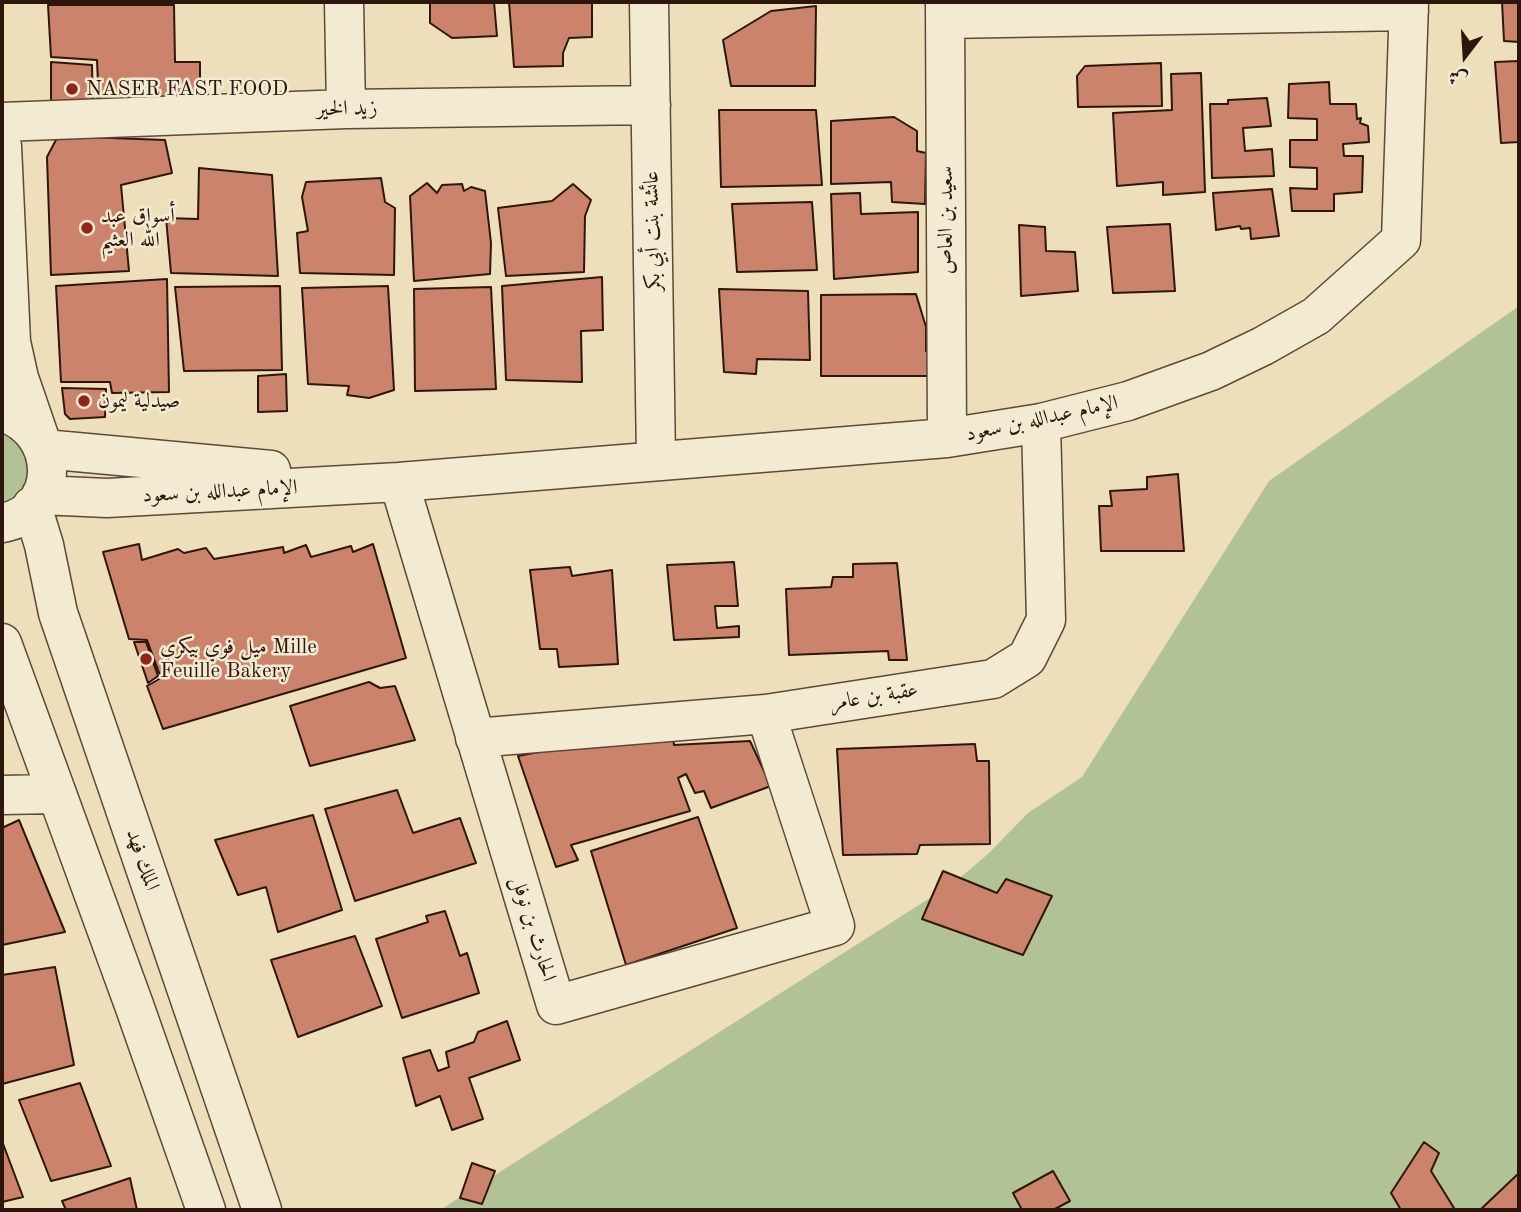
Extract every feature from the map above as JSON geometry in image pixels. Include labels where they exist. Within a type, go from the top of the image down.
[{"type":"street","points":[[344,2],[346,108]]},
{"type":"street","name":"عائشة بنت أبي بكر","points":[[649,2],[656,460]]},
{"type":"street","points":[[945,10],[1409,6]]},
{"type":"street","name":"الإمام عبدالله بن سعود","points":[[25,508],[107,498],[399,482],[947,438],[1041,423],[1128,401],[1211,371],[1316,316],[1401,240],[1409,6]]},
{"type":"street","name":"سعيد بن العاص","points":[[945,10],[947,438]]},
{"type":"street","name":"زيد الخير","points":[[2,122],[346,108],[651,105]]},
{"type":"street","points":[[2,146],[11,342],[19,378],[48,463],[25,508]]},
{"type":"street","points":[[2,412],[14,415],[29,425],[42,444]]},
{"type":"street","name":"عقبة بن عامر","points":[[475,738],[766,714],[993,679],[1027,658],[1046,620],[1041,423]]},
{"type":"street","name":"الإمام عبدالله بن سعود","points":[[42,444],[399,482]]},
{"type":"street","name":"الحارث بن نوفل","points":[[399,482],[556,1005],[835,926],[766,714]]},
{"type":"street","name":"الملك فهد","points":[[25,508],[44,545],[58,613],[262,1210]]},
{"type":"street","points":[[2,643],[206,1210]]},
{"type":"street","points":[[2,795],[56,794]]},
{"type":"green space","points":[[1519,306],[1519,1210],[440,1210],[955,882],[988,854],[1028,813],[1082,777],[1269,481]]},
{"type":"green space","points":[[2,433],[16,442],[21,449],[26,457],[29,473],[22,493],[2,508]]},
{"type":"building","points":[[430,2],[494,2],[497,36],[452,38],[430,23]]},
{"type":"building","points":[[509,2],[592,2],[592,37],[569,38],[563,53],[563,66],[514,67]]},
{"type":"building","points":[[1502,2],[1519,2],[1519,42],[1504,41]]},
{"type":"building","points":[[48,5],[174,5],[175,62],[200,62],[200,106],[99,108],[97,60],[51,57]]},
{"type":"building","points":[[816,6],[815,86],[731,86],[723,40],[771,11]]},
{"type":"building","points":[[1519,61],[1519,142],[1501,143],[1495,62]]},
{"type":"building","name":"NASER FAST FOOD","points":[[51,62],[92,65],[93,113],[51,113]]},
{"type":"building","points":[[1161,63],[1162,106],[1078,107],[1077,76],[1085,66]]},
{"type":"building","points":[[1201,73],[1205,192],[1163,195],[1163,182],[1117,186],[1113,113],[1172,110],[1171,74]]},
{"type":"building","points":[[1329,82],[1330,104],[1356,104],[1357,119],[1361,118],[1360,123],[1368,126],[1369,142],[1343,144],[1344,156],[1363,156],[1362,192],[1334,194],[1334,211],[1292,211],[1290,188],[1317,189],[1317,168],[1290,167],[1290,140],[1317,140],[1317,119],[1288,118],[1289,84]]},
{"type":"building","points":[[1267,98],[1271,126],[1243,128],[1245,151],[1272,149],[1274,176],[1212,178],[1210,104]]},
{"type":"building","points":[[719,110],[816,110],[822,185],[721,187]]},
{"type":"building","points":[[894,117],[917,131],[917,151],[926,153],[925,204],[892,202],[891,182],[831,184],[831,121]]},
{"type":"building","name":"أسواق عبد الله العثيم","points":[[58,136],[165,140],[172,173],[121,185],[129,271],[51,275],[47,157]]},
{"type":"building","points":[[199,168],[272,175],[278,276],[171,273],[166,218],[198,219]]},
{"type":"building","points":[[381,178],[385,202],[395,208],[394,275],[300,273],[297,233],[308,231],[302,197],[306,182]]},
{"type":"building","points":[[427,183],[437,193],[442,185],[462,184],[464,191],[471,187],[485,191],[491,243],[490,274],[414,281],[410,196]]},
{"type":"building","points":[[573,184],[591,200],[585,216],[584,272],[506,276],[498,208],[552,201]]},
{"type":"building","points":[[1272,189],[1279,236],[1251,239],[1250,228],[1241,229],[1240,226],[1216,230],[1213,193]]},
{"type":"building","points":[[860,193],[861,214],[918,212],[918,272],[834,279],[831,194]]},
{"type":"building","points":[[812,202],[817,270],[737,272],[732,204]]},
{"type":"building","points":[[1170,224],[1175,291],[1113,293],[1107,227]]},
{"type":"building","points":[[1019,225],[1045,227],[1046,251],[1075,252],[1078,291],[1021,296]]},
{"type":"building","points":[[602,277],[603,330],[581,331],[582,382],[506,380],[502,286]]},
{"type":"building","points":[[167,279],[169,392],[112,393],[110,382],[61,382],[56,286]]},
{"type":"building","points":[[280,286],[282,370],[184,371],[175,287]]},
{"type":"building","points":[[388,286],[394,390],[369,398],[347,395],[349,386],[308,384],[302,288]]},
{"type":"building","points":[[491,287],[496,389],[415,391],[414,289]]},
{"type":"building","points":[[719,289],[808,291],[810,360],[757,359],[756,374],[724,372]]},
{"type":"building","points":[[916,294],[926,327],[926,351],[938,354],[939,376],[821,376],[821,295]]},
{"type":"building","points":[[286,374],[287,411],[258,412],[258,376]]},
{"type":"building","name":"صيدلية ليمون","points":[[62,388],[106,389],[105,417],[70,419],[65,414]]},
{"type":"building","points":[[1178,474],[1184,551],[1101,551],[1099,506],[1112,506],[1110,491],[1147,489],[1147,477]]},
{"type":"building","points":[[139,544],[142,560],[178,549],[184,553],[206,548],[214,559],[283,547],[284,553],[306,545],[311,557],[351,546],[353,552],[373,544],[406,658],[163,729],[147,686],[161,678],[147,640],[129,639],[103,552]]},
{"type":"building","points":[[734,562],[738,606],[715,606],[717,628],[739,626],[739,637],[674,640],[667,565]]},
{"type":"building","points":[[897,563],[907,660],[889,660],[888,651],[789,655],[786,589],[831,587],[833,577],[853,577],[853,564]]},
{"type":"building","points":[[570,567],[572,576],[612,570],[618,664],[559,667],[557,649],[540,649],[530,570]]},
{"type":"building","name":"ميل فوي بيكري Mille Feuille Bakery","points":[[134,642],[146,642],[158,676],[148,683]]},
{"type":"building","points":[[369,682],[380,688],[395,686],[415,740],[310,766],[290,706]]},
{"type":"building","points":[[673,736],[674,745],[750,741],[771,786],[711,808],[704,791],[695,793],[686,774],[678,778],[690,811],[571,845],[578,860],[556,867],[518,756],[585,743]]},
{"type":"building","points":[[975,744],[977,761],[989,761],[990,844],[920,845],[917,854],[843,855],[837,749]]},
{"type":"building","points":[[397,790],[413,833],[460,818],[476,863],[355,901],[325,809]]},
{"type":"building","points":[[313,815],[342,910],[278,932],[266,887],[238,895],[215,840]]},
{"type":"building","points":[[698,817],[737,928],[626,965],[591,851]]},
{"type":"building","points":[[19,820],[65,932],[2,945],[2,828]]},
{"type":"building","points":[[943,871],[997,893],[1006,879],[1052,896],[1023,955],[922,919]]},
{"type":"building","points":[[445,911],[460,956],[467,953],[479,993],[402,1018],[376,939],[428,922],[426,916]]},
{"type":"building","points":[[355,936],[382,1006],[298,1037],[271,960]]},
{"type":"building","points":[[55,967],[74,1065],[2,1084],[2,975]]},
{"type":"building","points":[[507,1021],[520,1060],[469,1078],[483,1119],[452,1130],[440,1096],[416,1106],[403,1058],[430,1050],[438,1071],[449,1067],[446,1052],[474,1042],[478,1032]]},
{"type":"building","points":[[80,1083],[111,1166],[51,1181],[19,1100]]},
{"type":"building","points":[[2,1141],[23,1197],[2,1202]]},
{"type":"building","points":[[1424,1142],[1439,1153],[1431,1171],[1454,1208],[1451,1210],[1401,1210],[1391,1193]]},
{"type":"building","points":[[472,1163],[495,1171],[482,1204],[460,1198]]},
{"type":"building","points":[[1053,1171],[1070,1201],[1053,1210],[1022,1210],[1013,1193]]},
{"type":"building","points":[[1519,1173],[1519,1210],[1480,1210]]},
{"type":"building","points":[[130,1178],[137,1210],[66,1210],[62,1201]]},
{"type":"place","name":"NASER FAST FOOD","points":[[72,89]]},
{"type":"place","name":"أسواق عبد الله العثيم","points":[[87,228]]},
{"type":"place","name":"صيدلية ليمون","points":[[84,401]]},
{"type":"place","name":"ميل فوي بيكري Mille Feuille Bakery","points":[[146,659]]}]
